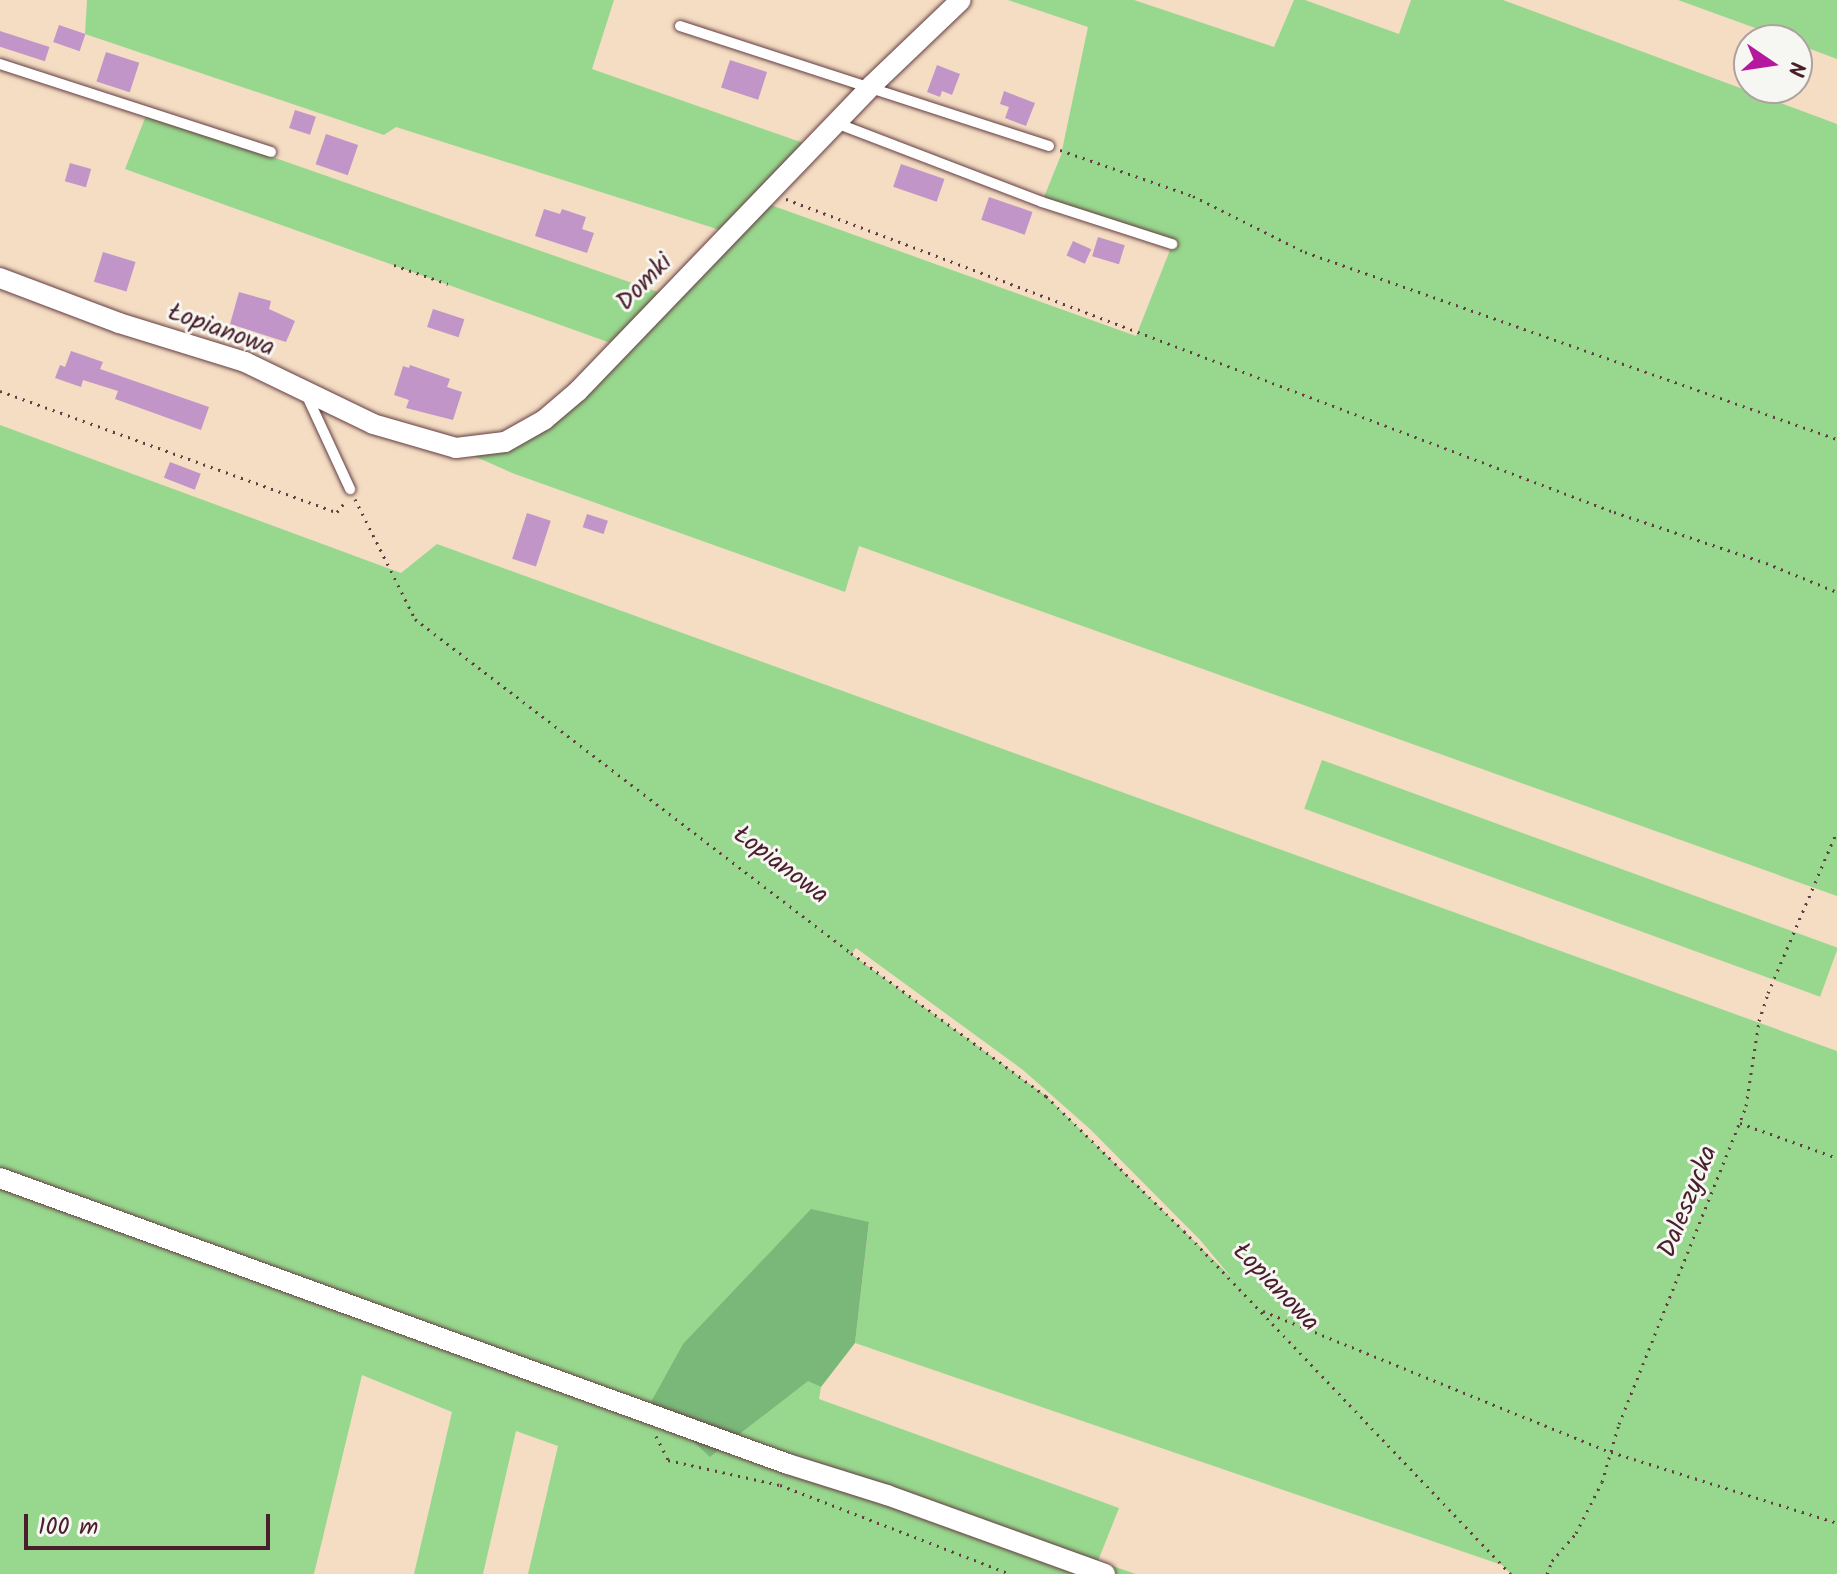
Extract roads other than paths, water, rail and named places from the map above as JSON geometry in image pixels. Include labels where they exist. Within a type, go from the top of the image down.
[{"type":"street","name":"Domki","points":[[306,394],[373,424],[456,448],[505,442],[544,420],[578,391],[871,86],[961,0]]},
{"type":"street","name":"Łopianowa","points":[[0,278],[119,323],[245,362],[306,394]]},
{"type":"street","points":[[0,1178],[643,1411],[1105,1574]]},
{"type":"lane","points":[[680,26],[1049,146]]},
{"type":"lane","points":[[0,64],[271,152]]},
{"type":"lane","points":[[835,123],[1042,202],[1172,244]]},
{"type":"lane","points":[[306,394],[350,489]]}]
